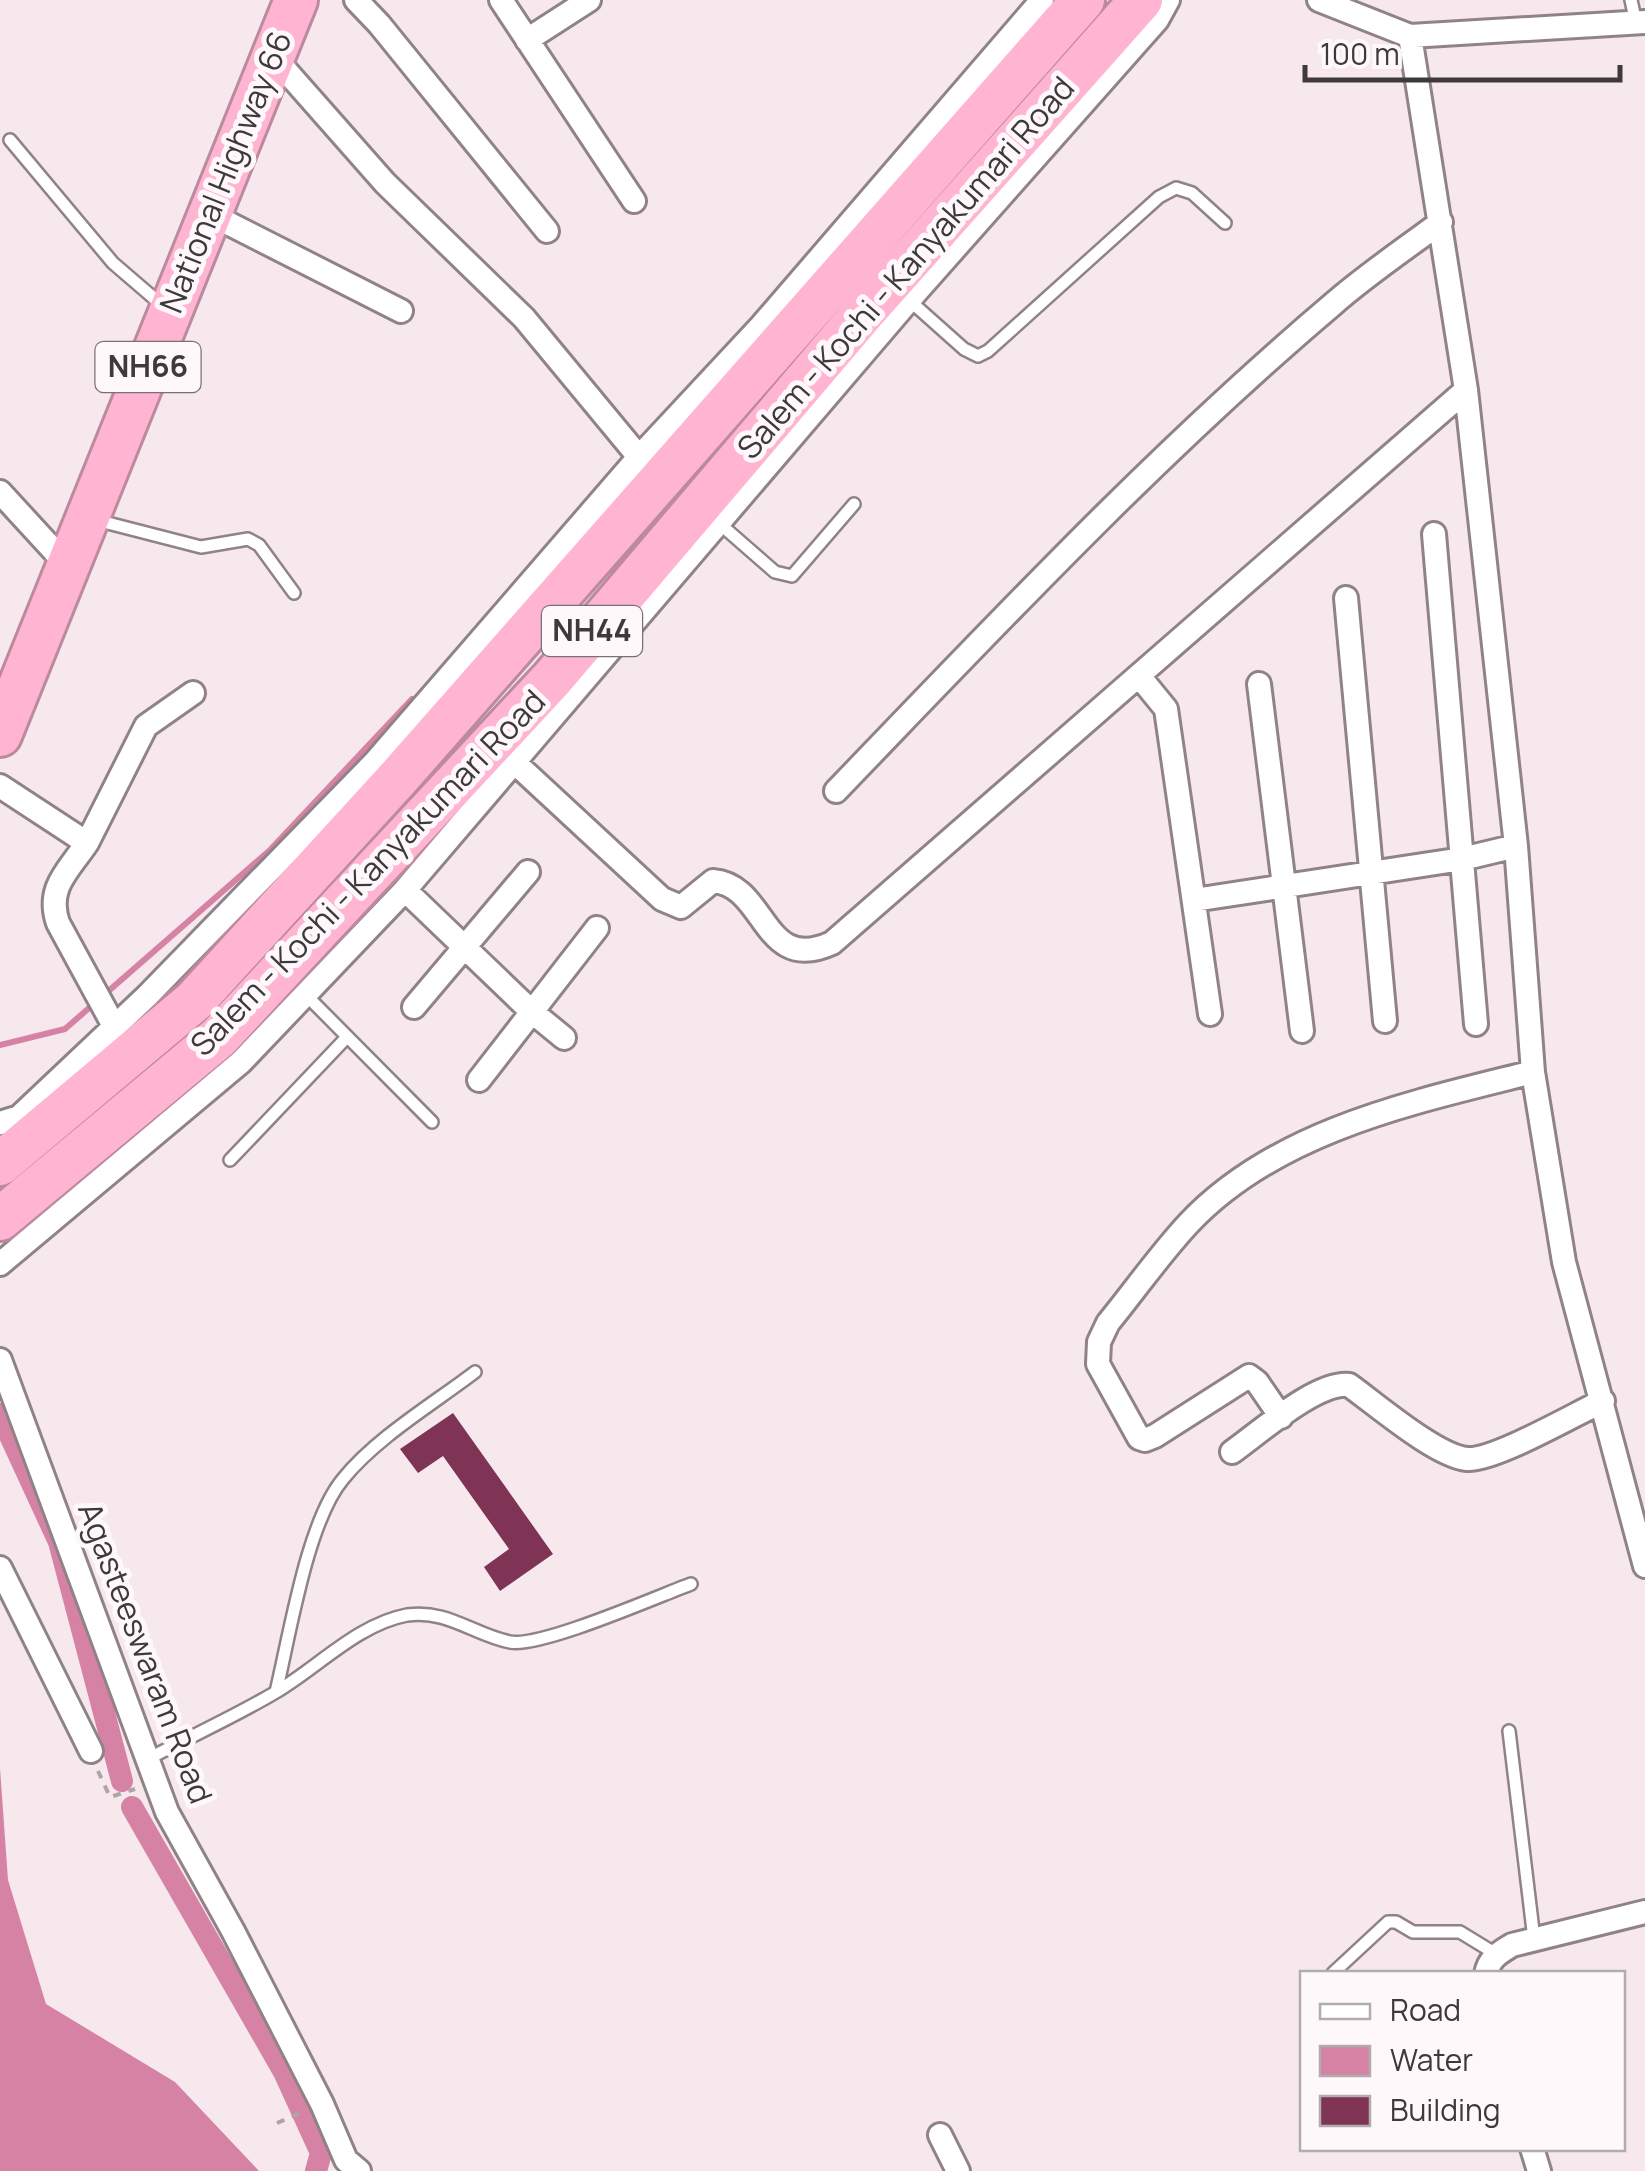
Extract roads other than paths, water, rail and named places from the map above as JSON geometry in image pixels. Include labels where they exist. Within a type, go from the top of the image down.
[{"type":"highway","name":"National Highway 66","points":[[0,734],[296,0]]},
{"type":"highway","name":"Salem - Kochi - Kanyakumari Road","points":[[0,1164],[194,1001],[398,778],[1084,0]]},
{"type":"highway","name":"Salem - Kochi - Kanyakumari Road","points":[[0,1219],[219,1037],[552,678],[864,312],[1141,0]]},
{"type":"street","points":[[356,0],[547,232]]},
{"type":"street","points":[[501,0],[634,200]]},
{"type":"street","points":[[528,40],[590,0]]},
{"type":"street","points":[[0,1123],[19,1117],[114,1026],[375,762],[639,457],[762,325],[1042,0]]},
{"type":"street","points":[[0,1264],[241,1062],[405,890],[909,300],[1157,20],[1168,0]]},
{"type":"street","points":[[1319,0],[1410,36],[1638,15]]},
{"type":"street","points":[[1410,36],[1466,390],[1516,846],[1533,1072],[1564,1262],[1645,1566]]},
{"type":"street","points":[[273,56],[385,183],[524,318],[639,457]]},
{"type":"street","points":[[210,214],[401,311]]},
{"type":"street","points":[[836,791],[1080,538],[1220,404],[1334,303],[1441,222]]},
{"type":"street","points":[[513,761],[662,900],[681,907],[713,881],[722,882],[740,895],[780,941],[797,952],[813,952],[832,943],[1466,390]]},
{"type":"street","points":[[0,492],[68,566]]},
{"type":"street","points":[[1434,534],[1476,1024]]},
{"type":"street","points":[[1346,598],[1385,1020]]},
{"type":"street","points":[[1138,676],[1166,708],[1210,1014]]},
{"type":"street","points":[[1259,684],[1302,1031]]},
{"type":"street","points":[[114,1026],[58,922],[53,908],[54,891],[87,843],[146,726],[193,693]]},
{"type":"street","points":[[0,786],[87,843]]},
{"type":"street","points":[[1194,900],[1516,846]]},
{"type":"street","points":[[414,1008],[528,872]]},
{"type":"street","points":[[405,890],[564,1038]]},
{"type":"street","points":[[479,1080],[597,928]]},
{"type":"street","points":[[1281,1417],[1257,1382],[1248,1376],[1144,1440],[1132,1429],[1098,1364],[1098,1342],[1189,1223],[1216,1198],[1280,1156],[1323,1132],[1381,1112],[1533,1072]]},
{"type":"street","name":"Agasteeswaram Road","points":[[0,1360],[150,1770],[313,2086],[346,2160],[359,2171]]},
{"type":"street","points":[[1232,1452],[1337,1383],[1349,1385],[1447,1454],[1470,1460],[1494,1453],[1603,1401]]},
{"type":"street","points":[[0,1568],[91,1751]]},
{"type":"street","points":[[1491,1964],[1534,1940],[1645,1912]]},
{"type":"street","points":[[940,2135],[958,2171]]},
{"type":"lane","points":[[10,140],[114,263],[170,312]]},
{"type":"lane","points":[[909,300],[964,349],[978,356],[1159,197],[1176,188],[1192,192],[1225,223]]},
{"type":"lane","points":[[720,524],[774,572],[792,576],[854,504]]},
{"type":"lane","points":[[87,518],[201,547],[248,539],[259,544],[294,593]]},
{"type":"lane","points":[[305,994],[432,1122]]},
{"type":"lane","points":[[230,1160],[347,1037]]},
{"type":"lane","points":[[276,1692],[318,1522],[342,1480],[374,1450],[475,1372]]},
{"type":"lane","points":[[150,1770],[376,1626],[405,1616],[426,1614],[455,1620],[510,1642],[543,1641],[691,1584]]},
{"type":"lane","points":[[1509,1731],[1534,1940]]},
{"type":"lane","points":[[1335,1971],[1388,1922],[1413,1932],[1460,1932],[1491,1964]]},
{"type":"water","points":[[0,1768],[8,1880],[46,2004],[175,2082],[259,2171],[0,2171]]},
{"type":"waterway","points":[[0,1045],[65,1029],[269,851],[412,699]]},
{"type":"waterway","points":[[0,1414],[59,1542],[122,1781]]},
{"type":"waterway","points":[[132,1807],[284,2072],[321,2153],[316,2171]]}]
